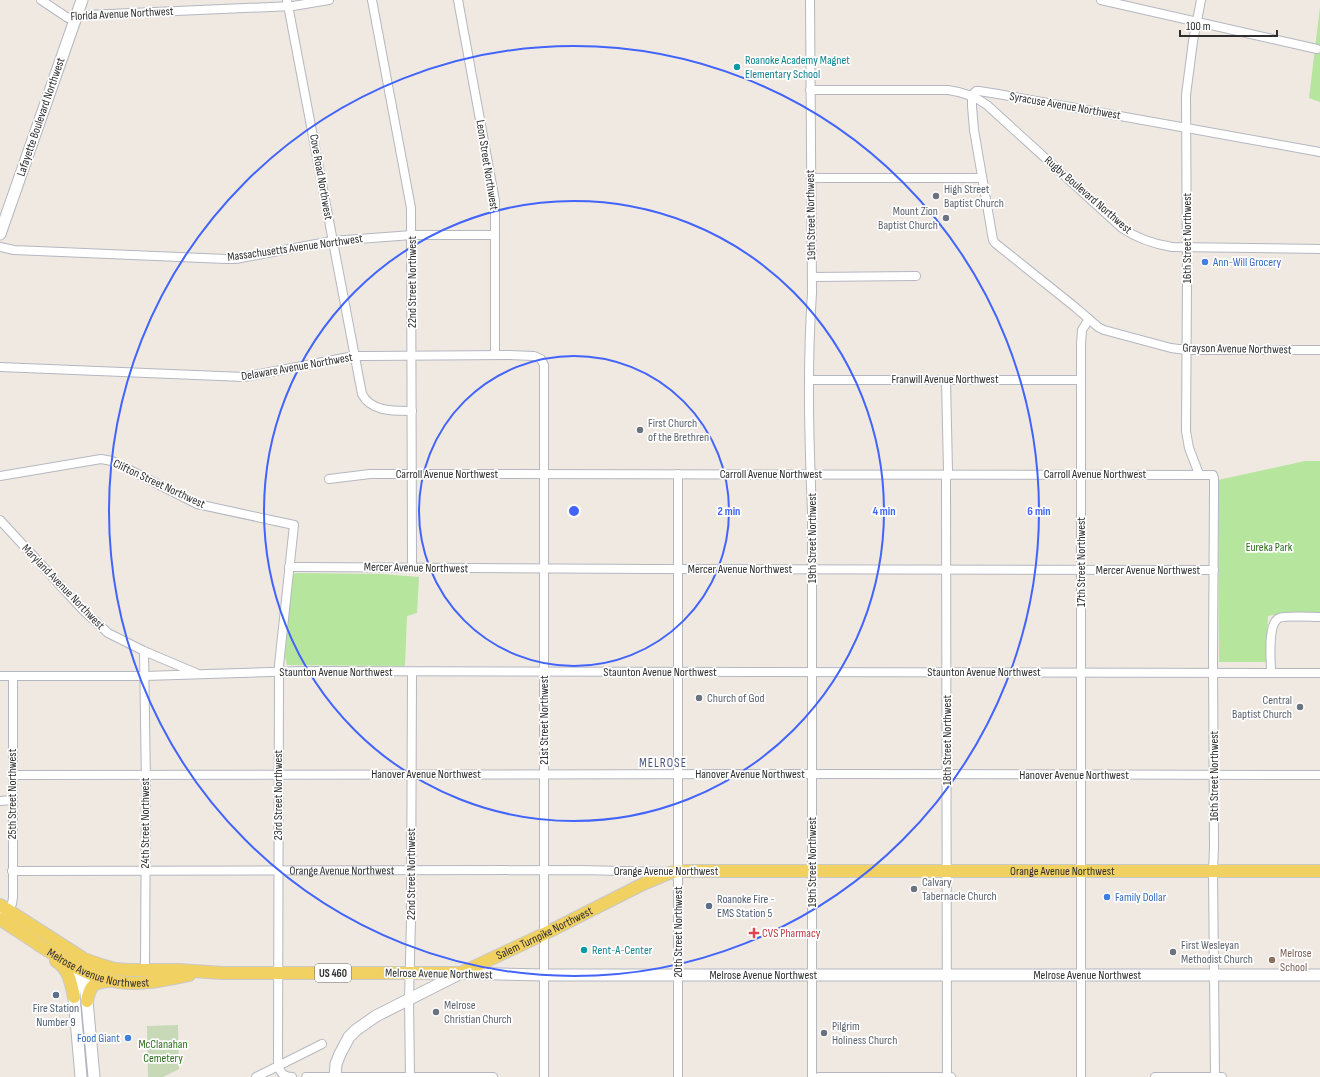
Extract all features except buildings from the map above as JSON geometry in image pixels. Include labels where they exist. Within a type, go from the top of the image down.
[{"type":"main road","name":"Orange Avenue Northwest","points":[[674,872],[1320,871]]},
{"type":"main road","name":"Salem Turnpike Northwest","points":[[461,973],[544,934],[643,884],[674,872]]},
{"type":"main road","name":"Melrose Avenue Northwest","points":[[2,912],[15,929],[70,964],[94,976],[112,981],[152,982],[206,972]]},
{"type":"main road","name":"Melrose Avenue Northwest","points":[[2,912],[69,949],[84,959],[101,965],[129,970],[278,973],[461,973]]},
{"type":"main road","points":[[15,929],[21,939],[44,953],[64,968],[71,982],[74,997]]},
{"type":"main road","points":[[69,949],[77,958],[83,971],[96,969],[132,976],[145,970]]},
{"type":"main road","points":[[87,1002],[92,986],[101,981],[112,981]]},
{"type":"street","name":"Florida Avenue Northwest","points":[[41,0],[66,17],[329,0]]},
{"type":"street","name":"Lafayette Boulevard Northwest","points":[[0,234],[82,0]]},
{"type":"street","name":"22nd Street Northwest","points":[[372,0],[411,208],[412,568]]},
{"type":"street","name":"Leon Street Northwest","points":[[458,0],[495,201],[495,356]]},
{"type":"street","name":"19th Street Northwest","points":[[810,0],[810,178],[812,277],[809,380],[812,512],[812,1077]]},
{"type":"street","points":[[1101,0],[1317,49]]},
{"type":"street","name":"16th Street Northwest","points":[[1199,474],[1189,448],[1186,431],[1187,86],[1201,0]]},
{"type":"street","name":"Cove Road Northwest","points":[[288,3],[362,394],[368,403],[374,406],[386,410],[412,411]]},
{"type":"street","name":"Syracuse Avenue Northwest","points":[[810,90],[948,90],[958,91],[972,96],[976,91],[978,91],[1320,152]]},
{"type":"street","points":[[972,96],[972,116],[993,240],[995,244],[1089,319]]},
{"type":"street","name":"Rugby Boulevard Northwest","points":[[972,96],[987,105],[1122,228],[1143,240],[1157,245],[1187,247],[1320,250]]},
{"type":"street","points":[[810,178],[982,178]]},
{"type":"street","name":"Massachusetts Avenue Northwest","points":[[0,248],[14,250],[226,259],[332,241],[412,235],[495,235]]},
{"type":"street","points":[[812,277],[916,276]]},
{"type":"street","name":"Grayson Avenue Northwest","points":[[1089,319],[1104,330],[1171,348],[1186,350],[1320,350]]},
{"type":"street","name":"17th Street Northwest","points":[[1081,1077],[1080,380],[1081,335],[1085,324],[1089,319]]},
{"type":"street","name":"Delaware Avenue Northwest","points":[[0,367],[244,377],[354,356],[534,356],[541,359],[543,362]]},
{"type":"street","name":"21st Street Northwest","points":[[543,362],[544,1077]]},
{"type":"street","name":"Franwill Avenue Northwest","points":[[809,380],[1080,380]]},
{"type":"street","name":"18th Street Northwest","points":[[946,380],[947,1077]]},
{"type":"street","name":"Clifton Street Northwest","points":[[0,476],[106,459],[197,504],[294,525]]},
{"type":"street","name":"Carroll Avenue Northwest","points":[[329,479],[370,474],[1213,475]]},
{"type":"street","name":"20th Street Northwest","points":[[678,474],[678,774],[674,872],[679,975],[678,1077]]},
{"type":"street","name":"16th Street Northwest","points":[[1213,475],[1213,871],[1215,1077]]},
{"type":"street","name":"Maryland Avenue Northwest","points":[[0,520],[98,625],[116,638],[198,674]]},
{"type":"street","name":"23rd Street Northwest","points":[[278,1065],[279,672],[282,627],[294,525]]},
{"type":"street","name":"Mercer Avenue Northwest","points":[[290,568],[301,566],[544,569],[1214,570]]},
{"type":"street","points":[[1271,672],[1271,630],[1274,623],[1278,619],[1284,617],[1320,617]]},
{"type":"street","name":"24th Street Northwest","points":[[144,651],[146,775],[145,970]]},
{"type":"street","name":"Staunton Avenue Northwest","points":[[0,676],[145,676],[279,672],[1320,673]]},
{"type":"street","name":"22nd Street Northwest","points":[[410,1076],[412,672]]},
{"type":"street","name":"25th Street Northwest","points":[[2,912],[12,904],[13,676]]},
{"type":"street","name":"Hanover Avenue Northwest","points":[[12,775],[1320,775]]},
{"type":"street","points":[[0,801],[12,800]]},
{"type":"street","name":"Orange Avenue Northwest","points":[[12,871],[674,872]]},
{"type":"street","points":[[81,1077],[74,997],[76,978],[83,971]]},
{"type":"street","points":[[83,971],[94,1077]]},
{"type":"street","name":"Melrose Avenue Northwest","points":[[461,973],[544,975],[1320,975]]},
{"type":"street","name":"Salem Turnpike Northwest","points":[[335,1077],[336,1064],[340,1054],[349,1037],[356,1030],[376,1016],[461,973]]},
{"type":"street","points":[[256,1077],[322,1044]]},
{"type":"street","points":[[278,1065],[284,1075],[292,1077]]},
{"type":"street","points":[[306,1077],[493,1077]]},
{"type":"street","points":[[819,1077],[881,1077]]},
{"type":"street","points":[[884,1077],[952,1077]]},
{"type":"street","points":[[1156,1077],[1222,1077]]},
{"type":"green space","points":[[1320,7],[1320,102],[1309,98]]},
{"type":"green space","name":"Eureka Park","points":[[1305,461],[1320,461],[1320,614],[1279,614],[1268,616],[1266,662],[1219,662],[1218,480]]},
{"type":"green space","points":[[295,573],[382,574],[419,577],[417,613],[407,616],[405,666],[287,665],[285,657],[291,579]]},
{"type":"green space","name":"McClanahan Cemetery","points":[[178,1025],[179,1069],[163,1077],[148,1077],[147,1026]]},
{"type":"place","name":"Roanoke Academy Magnet Elementary School","points":[[737,67]]},
{"type":"place","name":"High Street Baptist Church","points":[[936,196]]},
{"type":"place","name":"Mount Zion Baptist Church","points":[[946,218]]},
{"type":"place","name":"Ann-Will Grocery","points":[[1205,262]]},
{"type":"place","name":"First Church of the Brethren","points":[[640,430]]},
{"type":"place","name":"Church of God","points":[[699,698]]},
{"type":"place","name":"Central Baptist Church","points":[[1300,707]]},
{"type":"place","name":"Calvary Tabernacle Church","points":[[914,889]]},
{"type":"place","name":"Family Dollar","points":[[1107,897]]},
{"type":"place","name":"Roanoke Fire - EMS Station 5","points":[[709,906]]},
{"type":"place","name":"CVS Pharmacy","points":[[754,933]]},
{"type":"place","name":"Rent-A-Center","points":[[584,950]]},
{"type":"place","name":"First Wesleyan Methodist Church","points":[[1173,952]]},
{"type":"place","name":"Melrose School","points":[[1272,960]]},
{"type":"place","name":"Fire Station Number 9","points":[[56,995]]},
{"type":"place","name":"Melrose Christian Church","points":[[436,1012]]},
{"type":"place","name":"Pilgrim Holiness Church","points":[[824,1033]]},
{"type":"place","name":"Food Giant","points":[[128,1038]]},
{"type":"district","name":"MELROSE","points":[[663,763]]}]
